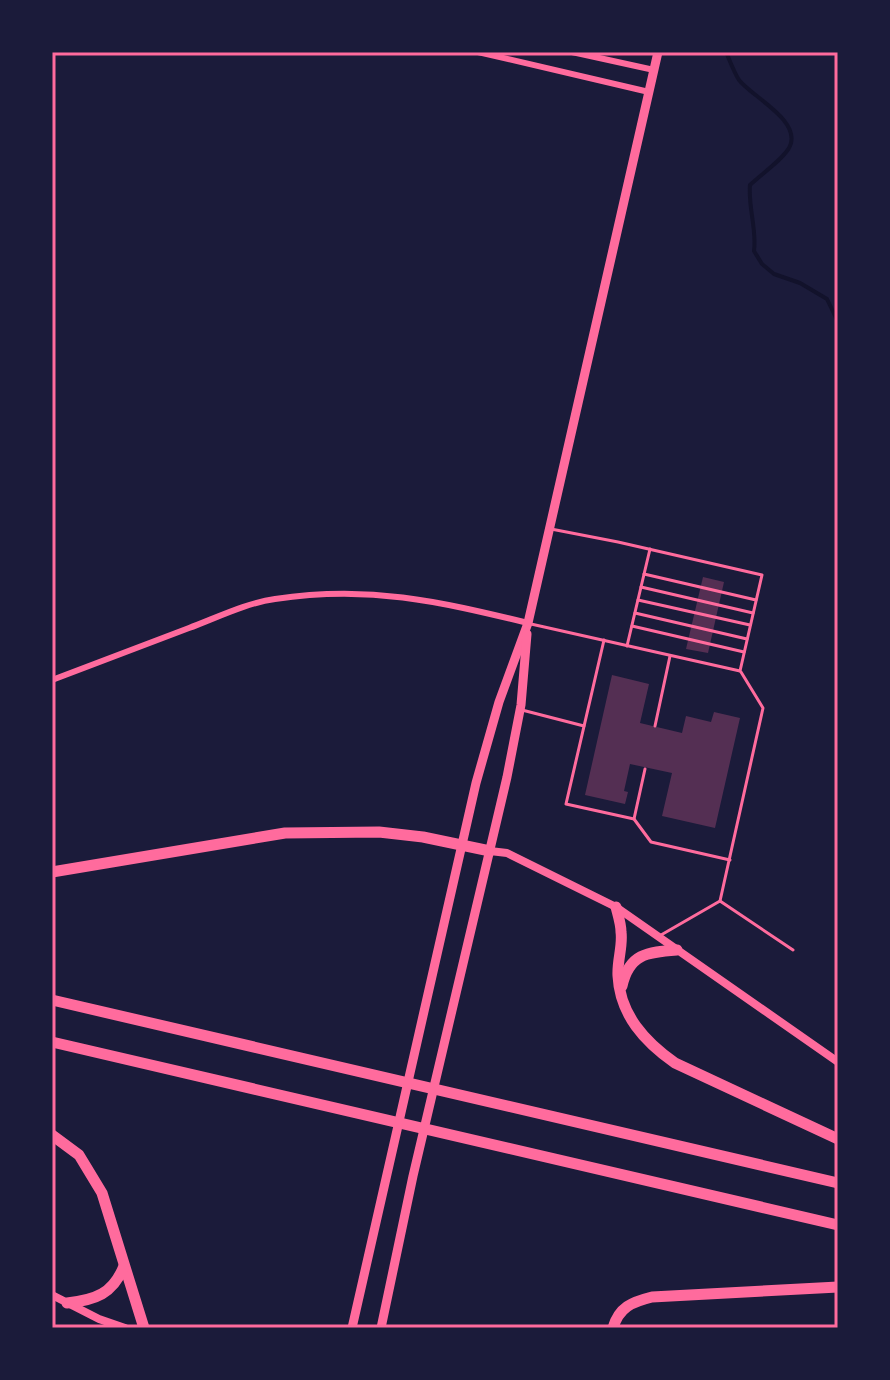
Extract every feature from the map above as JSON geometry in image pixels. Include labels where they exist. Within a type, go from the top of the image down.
[{"type":"highway","points":[[52,872],[285,833],[379,832],[423,837],[490,851]]},
{"type":"highway","points":[[616,907],[622,933],[618,977],[621,995],[635,1026],[654,1048],[675,1063],[838,1139]]},
{"type":"highway","points":[[621,995],[625,974],[631,963],[653,952],[677,950]]},
{"type":"highway","points":[[52,1000],[838,1183]]},
{"type":"highway","points":[[52,1042],[838,1225]]},
{"type":"highway","points":[[52,1135],[79,1155],[96,1179],[144,1328]]},
{"type":"highway","points":[[67,1303],[90,1301],[101,1296],[113,1287],[124,1265]]},
{"type":"highway","points":[[613,1328],[616,1318],[628,1305],[652,1297],[838,1287]]},
{"type":"main road","points":[[381,1328],[520,710],[528,623],[658,52]]},
{"type":"main road","points":[[352,1328],[463,844],[499,702],[528,623]]},
{"type":"street","points":[[478,52],[505,55],[649,92]]},
{"type":"street","points":[[572,52],[654,70]]},
{"type":"street","points":[[52,680],[272,599],[349,593],[397,595],[448,603],[528,623]]},
{"type":"street","points":[[490,851],[507,853],[616,907],[838,1062]]},
{"type":"street","points":[[52,1295],[125,1328]]},
{"type":"lane","points":[[549,529],[762,575],[740,671],[763,708],[720,901],[658,937]]},
{"type":"lane","points":[[627,646],[650,549]]},
{"type":"lane","points":[[644,574],[756,600]]},
{"type":"lane","points":[[641,587],[753,613]]},
{"type":"lane","points":[[638,600],[750,625]]},
{"type":"lane","points":[[635,613],[747,639]]},
{"type":"lane","points":[[528,623],[740,671]]},
{"type":"lane","points":[[632,626],[744,652]]},
{"type":"lane","points":[[604,640],[566,804],[634,819],[651,842],[730,860]]},
{"type":"lane","points":[[655,726],[671,655]]},
{"type":"lane","points":[[520,710],[584,726]]},
{"type":"lane","points":[[634,819],[645,769]]},
{"type":"lane","points":[[720,901],[793,950]]},
{"type":"building","points":[[703,577],[724,582],[708,653],[686,649]]},
{"type":"building","points":[[612,675],[649,684],[640,723],[682,733],[686,716],[711,722],[714,712],[740,718],[715,828],[662,816],[672,773],[630,764],[624,791],[628,792],[625,804],[585,795]]},
{"type":"waterway","points":[[726,52],[739,80],[782,118],[792,136],[783,156],[750,185],[754,251],[762,264],[774,274],[800,283],[827,299],[838,322]]}]
